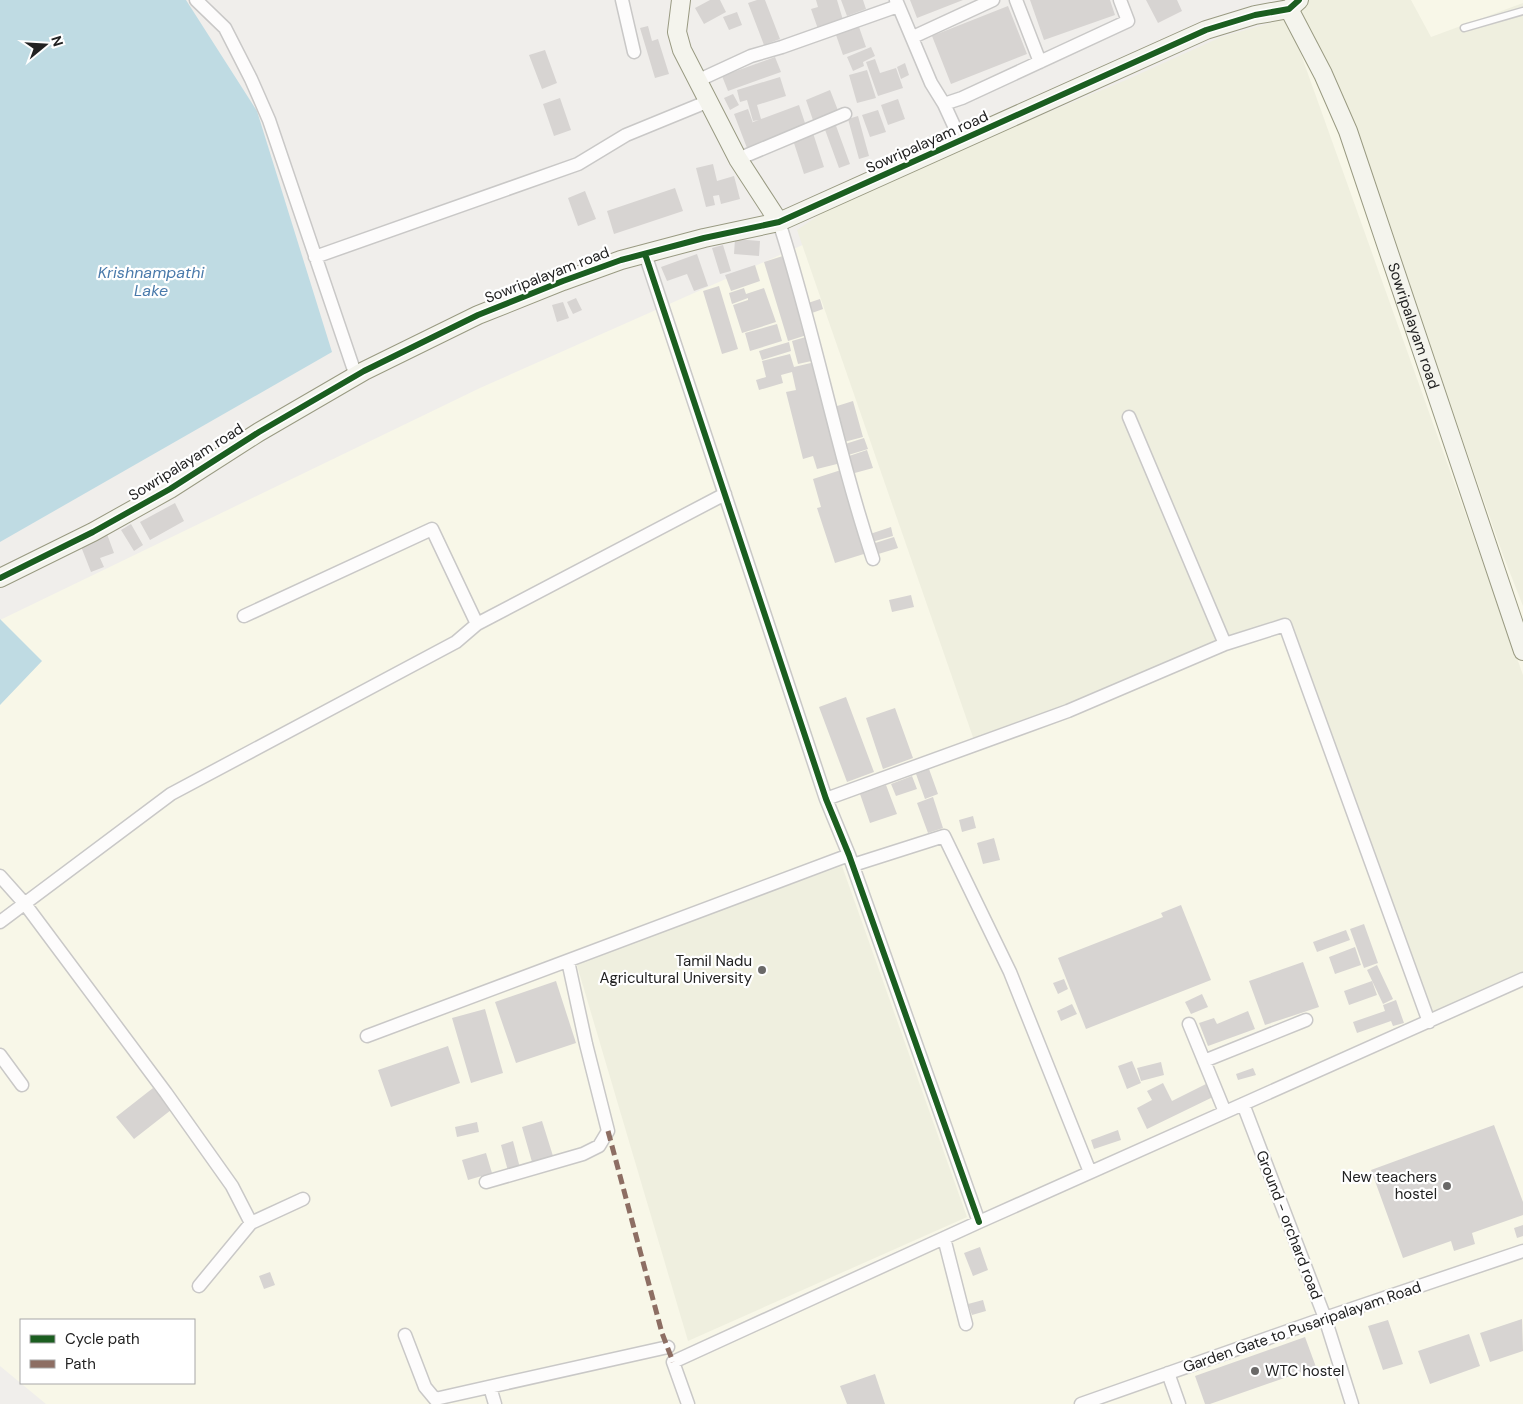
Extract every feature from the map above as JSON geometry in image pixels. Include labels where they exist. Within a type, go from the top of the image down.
[{"type":"street","points":[[196,0],[225,28],[269,120],[356,376]]},
{"type":"street","points":[[622,0],[634,52]]},
{"type":"street","points":[[681,0],[677,32],[682,50],[738,159],[780,222],[859,517],[873,559]]},
{"type":"street","points":[[913,37],[993,0]]},
{"type":"street","points":[[1016,0],[1040,62]]},
{"type":"street","points":[[944,104],[962,98],[1128,21],[1120,0]]},
{"type":"street","points":[[699,80],[751,56],[782,47],[897,3],[913,37],[931,84],[944,104],[961,141]]},
{"type":"street","name":"Sowripalayam road","points":[[0,578],[93,532],[153,498],[259,432],[356,376],[478,315],[621,260],[704,238],[780,222],[1206,30],[1292,3],[1348,132],[1523,650]]},
{"type":"street","points":[[315,257],[578,164],[626,135],[709,101]]},
{"type":"street","points":[[738,159],[845,114]]},
{"type":"street","points":[[645,254],[826,799],[851,860],[979,1222]]},
{"type":"street","points":[[1129,417],[1225,644]]},
{"type":"street","points":[[0,922],[171,794],[456,642],[476,624],[725,494]]},
{"type":"street","points":[[244,616],[432,529],[476,624]]},
{"type":"street","points":[[826,799],[1068,711],[1225,644],[1286,625],[1429,1022]]},
{"type":"street","points":[[367,1036],[568,961],[851,860],[944,836],[1010,972],[1090,1172]]},
{"type":"street","points":[[0,876],[25,904],[166,1093],[232,1186],[251,1223]]},
{"type":"street","points":[[486,1182],[583,1154],[599,1146],[608,1131],[568,961]]},
{"type":"street","points":[[688,1404],[674,1362],[1090,1172],[1523,980]]},
{"type":"street","points":[[1204,1060],[1306,1020]]},
{"type":"street","points":[[1189,1024],[1225,1112]]},
{"type":"street","points":[[0,1055],[22,1085]]},
{"type":"street","name":"Ground - orchard road","points":[[1243,1104],[1325,1318],[1352,1404]]},
{"type":"street","points":[[199,1286],[251,1223],[302,1199]]},
{"type":"street","points":[[944,1238],[966,1324]]},
{"type":"street","name":"Garden Gate to Pusaripalayam Road","points":[[1082,1404],[1325,1318],[1523,1251]]},
{"type":"street","points":[[405,1335],[425,1387],[436,1399],[668,1347]]},
{"type":"street","points":[[1168,1373],[1178,1404]]},
{"type":"street","points":[[490,1387],[495,1404]]},
{"type":"lane","points":[[1464,28],[1523,11]]},
{"type":"shaded area","name":"Tamil Nadu Agricultural University","points":[[1309,0],[1523,0],[1523,1404],[46,1404],[22,1384],[195,1384],[195,1319],[20,1319],[20,1383],[0,1366],[0,620],[480,388],[1265,40],[1301,50]]},
{"type":"green space","points":[[1299,0],[1411,0],[1431,37],[1523,3],[1523,606],[1450,404],[1355,153],[1289,9]]},
{"type":"green space","points":[[1288,18],[1523,675],[1523,974],[1429,1022],[1285,625],[976,746],[797,230],[847,196],[1126,80],[1221,37]]},
{"type":"green space","points":[[842,866],[967,1217],[688,1341],[576,962]]},
{"type":"water","name":"Krishnampathi Lake","points":[[0,0],[186,0],[257,111],[332,352],[0,542]]},
{"type":"water","points":[[0,619],[42,661],[0,705]]},
{"type":"building","points":[[710,0],[720,0],[726,12],[704,24],[695,8]]},
{"type":"building","points":[[765,0],[780,39],[764,45],[748,3]]},
{"type":"building","points":[[816,0],[837,0],[843,20],[818,29],[811,9],[818,7]]},
{"type":"building","points":[[841,0],[863,0],[866,9],[847,16]]},
{"type":"building","points":[[910,0],[963,0],[917,18]]},
{"type":"building","points":[[1030,0],[1110,0],[1115,15],[1044,40]]},
{"type":"building","points":[[1146,0],[1177,0],[1182,11],[1158,23]]},
{"type":"building","points":[[1008,6],[1027,54],[951,84],[932,36]]},
{"type":"building","points":[[737,12],[742,25],[729,30],[723,17]]},
{"type":"building","points":[[648,26],[652,41],[658,39],[669,74],[655,78],[640,28]]},
{"type":"building","points":[[859,27],[866,47],[843,55],[836,35]]},
{"type":"building","points":[[871,47],[875,56],[863,62],[864,66],[853,71],[847,57]]},
{"type":"building","points":[[545,50],[557,83],[542,89],[529,55]]},
{"type":"building","points":[[775,57],[781,72],[728,91],[722,76]]},
{"type":"building","points":[[875,59],[880,73],[896,68],[903,88],[878,96],[866,62]]},
{"type":"building","points":[[905,63],[909,75],[901,79],[897,67]]},
{"type":"building","points":[[867,70],[876,98],[857,103],[849,75]]},
{"type":"building","points":[[780,77],[786,96],[757,105],[761,119],[799,105],[806,126],[747,148],[734,114],[748,109],[753,123],[759,120],[753,121],[747,100],[740,102],[737,90]]},
{"type":"building","points":[[830,90],[839,113],[814,123],[806,100]]},
{"type":"building","points":[[733,94],[739,105],[730,110],[724,98]]},
{"type":"building","points":[[560,98],[571,130],[554,136],[543,104]]},
{"type":"building","points":[[898,99],[905,119],[888,125],[881,105]]},
{"type":"building","points":[[878,110],[886,132],[870,137],[862,115]]},
{"type":"building","points":[[858,116],[869,156],[859,159],[848,119]]},
{"type":"building","points":[[835,123],[850,164],[839,168],[824,127]]},
{"type":"building","points":[[813,133],[824,167],[804,174],[793,140]]},
{"type":"building","points":[[713,164],[717,181],[734,176],[740,199],[721,204],[719,195],[713,196],[715,205],[706,207],[696,168]]},
{"type":"building","points":[[675,188],[683,211],[614,234],[607,211]]},
{"type":"building","points":[[585,191],[596,219],[578,226],[568,198]]},
{"type":"building","points":[[735,239],[760,241],[759,256],[734,254]]},
{"type":"building","points":[[723,245],[731,271],[720,274],[712,248]]},
{"type":"building","points":[[697,254],[708,286],[694,291],[687,274],[667,281],[661,267]]},
{"type":"building","points":[[786,255],[810,334],[788,341],[764,262]]},
{"type":"building","points":[[755,265],[760,281],[731,291],[725,275]]},
{"type":"building","points":[[719,286],[738,349],[722,354],[703,291]]},
{"type":"building","points":[[744,288],[746,294],[764,288],[776,322],[742,333],[733,305],[748,300],[748,298],[732,304],[729,293]]},
{"type":"building","points":[[576,298],[582,310],[573,314],[567,302]]},
{"type":"building","points":[[820,299],[823,309],[812,313],[808,303]]},
{"type":"building","points":[[563,302],[569,318],[557,322],[552,305]]},
{"type":"building","points":[[777,324],[782,341],[750,351],[745,333]]},
{"type":"building","points":[[809,336],[816,360],[798,364],[792,341]]},
{"type":"building","points":[[789,342],[791,351],[762,360],[759,351]]},
{"type":"building","points":[[790,354],[794,367],[815,362],[841,463],[817,469],[813,456],[803,459],[786,392],[796,390],[792,372],[781,375],[783,383],[759,390],[756,380],[766,377],[762,361]]},
{"type":"building","points":[[853,401],[863,437],[844,442],[834,407]]},
{"type":"building","points":[[864,438],[868,449],[845,456],[842,445]]},
{"type":"building","points":[[867,450],[873,468],[851,474],[846,457]]},
{"type":"building","points":[[841,470],[867,553],[835,563],[817,508],[821,507],[813,479]]},
{"type":"building","points":[[175,503],[184,521],[150,540],[140,522]]},
{"type":"building","points":[[131,524],[143,545],[134,551],[121,530]]},
{"type":"building","points":[[891,527],[893,536],[872,542],[870,534]]},
{"type":"building","points":[[107,534],[114,553],[100,558],[104,567],[91,572],[80,544]]},
{"type":"building","points":[[894,537],[898,548],[875,555],[872,544]]},
{"type":"building","points":[[911,595],[914,607],[892,612],[889,600]]},
{"type":"building","points":[[846,697],[874,772],[847,782],[819,707]]},
{"type":"building","points":[[895,708],[913,758],[883,769],[866,718]]},
{"type":"building","points":[[929,769],[938,794],[925,799],[916,774]]},
{"type":"building","points":[[912,776],[917,789],[896,796],[891,784]]},
{"type":"building","points":[[886,785],[897,814],[870,823],[860,794]]},
{"type":"building","points":[[933,797],[943,828],[928,833],[917,803]]},
{"type":"building","points":[[973,816],[976,828],[962,832],[959,820]]},
{"type":"building","points":[[994,838],[1000,860],[983,864],[977,843]]},
{"type":"building","points":[[1181,905],[1211,980],[1086,1029],[1058,958],[1163,917],[1161,913]]},
{"type":"building","points":[[1364,924],[1378,963],[1364,968],[1350,929]]},
{"type":"building","points":[[1346,930],[1350,940],[1317,952],[1313,942]]},
{"type":"building","points":[[1355,947],[1361,965],[1335,974],[1329,957]]},
{"type":"building","points":[[1303,962],[1319,1007],[1265,1025],[1249,981]]},
{"type":"building","points":[[1377,965],[1393,999],[1383,1004],[1367,970]]},
{"type":"building","points":[[1064,979],[1068,989],[1058,994],[1053,983]]},
{"type":"building","points":[[556,981],[576,1043],[516,1063],[495,1002]]},
{"type":"building","points":[[1372,981],[1377,995],[1349,1005],[1344,991]]},
{"type":"building","points":[[1202,994],[1208,1007],[1191,1014],[1185,1002]]},
{"type":"building","points":[[1396,1000],[1404,1023],[1393,1026],[1391,1021],[1357,1033],[1353,1022],[1385,1011],[1383,1005]]},
{"type":"building","points":[[1072,1004],[1077,1014],[1061,1021],[1057,1011]]},
{"type":"building","points":[[485,1009],[503,1073],[471,1083],[452,1018]]},
{"type":"building","points":[[1248,1011],[1255,1029],[1208,1046],[1199,1023],[1214,1018],[1217,1024]]},
{"type":"building","points":[[448,1046],[460,1083],[391,1107],[378,1070]]},
{"type":"building","points":[[1132,1061],[1141,1083],[1127,1089],[1118,1066]]},
{"type":"building","points":[[1161,1062],[1164,1075],[1141,1081],[1137,1068]]},
{"type":"building","points":[[1253,1068],[1256,1075],[1238,1080],[1236,1074]]},
{"type":"building","points":[[1163,1083],[1172,1101],[1208,1083],[1215,1096],[1147,1129],[1137,1108],[1152,1100],[1147,1091]]},
{"type":"building","points":[[153,1088],[171,1110],[134,1139],[116,1117]]},
{"type":"building","points":[[542,1121],[553,1156],[532,1162],[522,1127]]},
{"type":"building","points":[[477,1122],[479,1132],[457,1137],[455,1127]]},
{"type":"building","name":"New teachers hostel","points":[[1494,1125],[1523,1202],[1523,1215],[1472,1233],[1475,1244],[1454,1251],[1451,1241],[1403,1258],[1371,1170]]},
{"type":"building","points":[[1118,1130],[1121,1140],[1094,1149],[1091,1140]]},
{"type":"building","points":[[513,1141],[520,1168],[508,1171],[501,1145]]},
{"type":"building","points":[[486,1153],[492,1173],[468,1180],[462,1160]]},
{"type":"building","points":[[1523,1225],[1523,1236],[1517,1238],[1514,1228]]},
{"type":"building","points":[[980,1247],[988,1270],[973,1276],[964,1253]]},
{"type":"building","points":[[270,1272],[275,1285],[264,1289],[259,1276]]},
{"type":"building","points":[[983,1300],[986,1311],[972,1315],[968,1304]]},
{"type":"building","points":[[1522,1319],[1523,1351],[1490,1362],[1480,1333]]},
{"type":"building","points":[[1388,1320],[1403,1364],[1383,1370],[1368,1326]]},
{"type":"building","points":[[1469,1334],[1480,1366],[1430,1384],[1418,1351]]},
{"type":"building","name":"WTC hostel","points":[[1305,1337],[1316,1367],[1210,1404],[1205,1404],[1195,1376]]},
{"type":"building","points":[[875,1374],[885,1404],[847,1404],[840,1386]]},
{"type":"marked path","points":[[608,1131],[662,1333],[673,1362]]},
{"type":"cycle path","points":[[0,578],[93,532],[170,489],[259,432],[364,371],[478,315],[621,260],[704,238],[779,222],[1206,30],[1255,15],[1289,9],[1299,0]]},
{"type":"cycle path","points":[[645,254],[826,799],[849,855],[979,1222]]},
{"type":"place","name":"Tamil Nadu Agricultural University","points":[[762,970]]},
{"type":"place","name":"New teachers hostel","points":[[1447,1186]]},
{"type":"place","name":"WTC hostel","points":[[1255,1371]]}]
